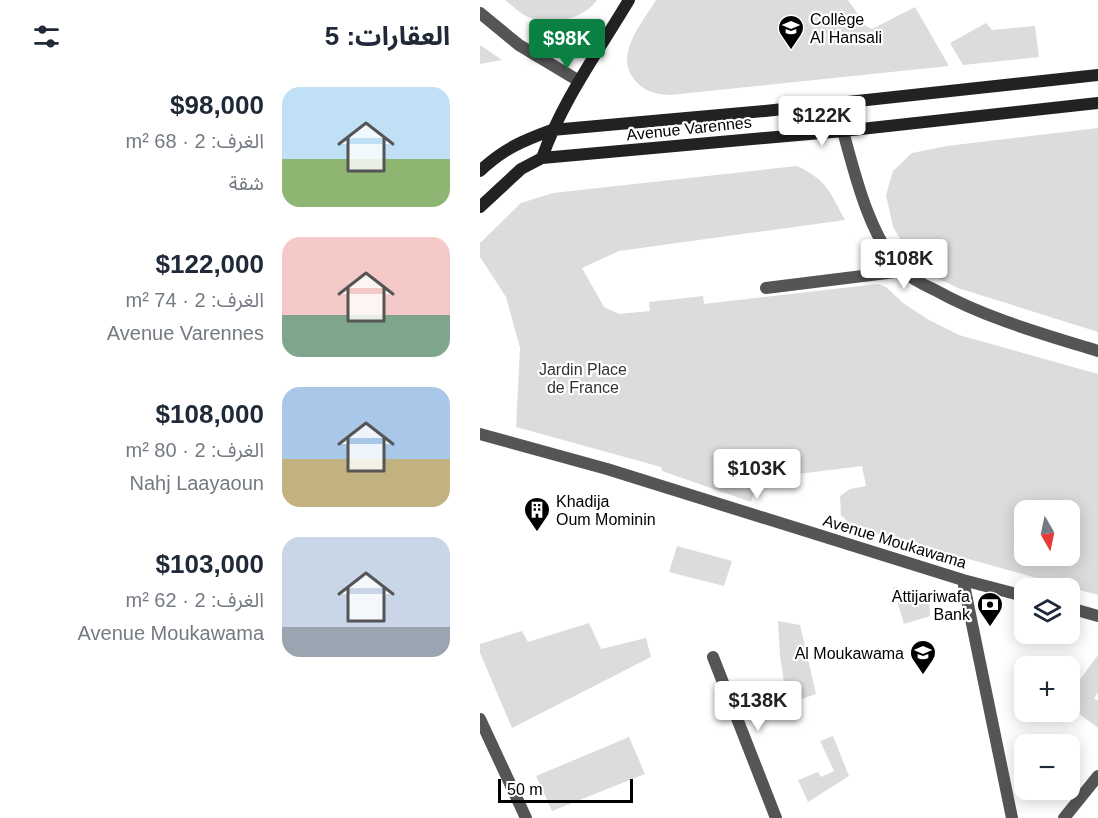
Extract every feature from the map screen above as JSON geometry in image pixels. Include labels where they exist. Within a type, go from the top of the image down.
[{"type":"main road","points":[[542,158],[552,130],[629,0]]},
{"type":"main road","name":"Avenue Varennes","points":[[480,171],[507,148],[552,130],[765,111],[1098,75]]},
{"type":"main road","name":"Avenue Varennes","points":[[480,207],[520,169],[542,158],[1098,103]]},
{"type":"street","points":[[480,13],[519,45],[579,81]]},
{"type":"street","points":[[835,102],[866,207],[877,233],[903,271],[951,299],[1037,332],[1098,351]]},
{"type":"street","points":[[766,288],[903,271]]},
{"type":"street","name":"Avenue Moukawama","points":[[480,434],[607,469],[963,580],[1014,593]]},
{"type":"street","points":[[963,580],[1012,818]]},
{"type":"street","points":[[1080,611],[1098,616]]},
{"type":"street","points":[[713,657],[776,818]]},
{"type":"street","points":[[480,719],[526,818]]},
{"type":"street","points":[[1064,818],[1098,776]]},
{"type":"green space","points":[[505,0],[597,0],[591,7],[575,17],[547,21],[525,16]]},
{"type":"green space","name":"Collège Al Hansali","points":[[656,0],[848,0],[866,26],[872,29],[915,7],[949,66],[670,95],[655,93],[646,90],[634,79],[627,59],[633,38]]},
{"type":"green space","points":[[986,23],[992,30],[1035,26],[1039,57],[963,65],[950,43]]},
{"type":"green space","points":[[480,45],[502,60],[480,64]]},
{"type":"green space","points":[[1098,128],[1098,332],[958,288],[935,277],[905,247],[893,227],[886,195],[893,171],[912,153],[947,146]]},
{"type":"green space","name":"Jardin Place de France","points":[[797,166],[815,176],[827,188],[845,220],[619,251],[582,268],[604,307],[619,314],[650,311],[649,302],[703,296],[704,304],[878,284],[886,287],[903,303],[929,320],[959,335],[1098,374],[1098,595],[1080,590],[1080,578],[1037,578],[853,527],[841,515],[840,496],[850,489],[866,486],[862,466],[758,479],[751,502],[662,471],[661,467],[516,427],[520,348],[506,297],[480,257],[480,243],[521,203],[553,193]]},
{"type":"green space","points":[[677,546],[732,561],[724,586],[669,572]]},
{"type":"green space","points":[[893,587],[929,598],[930,616],[904,624]]},
{"type":"green space","points":[[778,621],[800,625],[816,694],[787,704],[780,655]]},
{"type":"green space","points":[[589,623],[601,649],[646,638],[651,657],[512,728],[480,653],[480,644],[522,631],[528,642]]},
{"type":"green space","points":[[1098,655],[1098,693],[1094,698],[1098,701],[1098,728],[1080,714],[1080,679]]},
{"type":"green space","points":[[833,736],[849,776],[808,802],[798,780],[818,772],[821,777],[834,771],[820,741]]},
{"type":"green space","points":[[629,737],[645,774],[552,811],[536,776]]},
{"type":"place","name":"Collège Al Hansali","points":[[791,51]]},
{"type":"place","name":"Khadija Oum Mominin","points":[[537,533]]},
{"type":"place","name":"Attijariwafa Bank","points":[[990,628]]},
{"type":"place","name":"Al Moukawama","points":[[923,676]]}]
